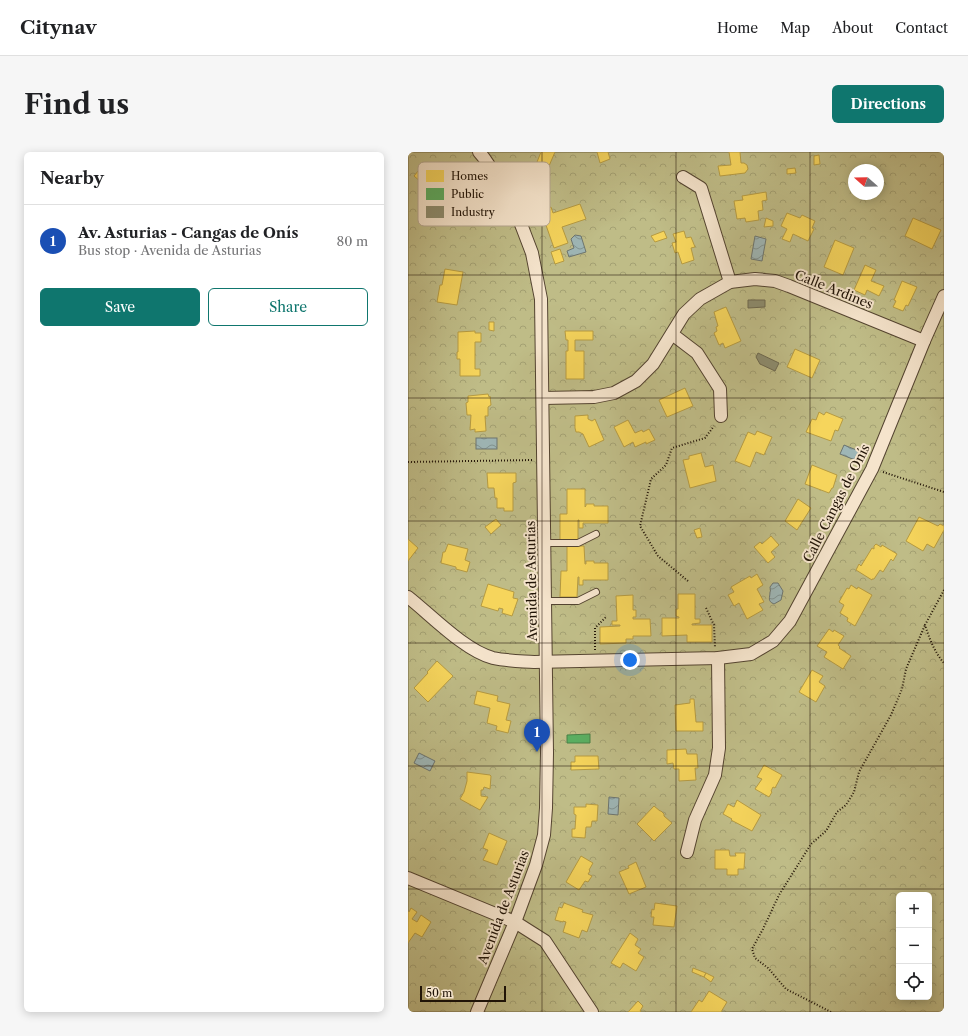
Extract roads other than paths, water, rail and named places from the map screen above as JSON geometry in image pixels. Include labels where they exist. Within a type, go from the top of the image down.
[{"type":"street","name":"Avenida de Asturias","points":[[479,152],[487,162]]},
{"type":"street","points":[[683,177],[701,188],[730,282]]},
{"type":"street","name":"Avenida de Asturias","points":[[477,1012],[515,922],[536,865],[544,835],[546,769],[546,601],[541,300],[532,253],[521,226]]},
{"type":"street","name":"Calle Ardines","points":[[543,398],[594,397],[614,392],[636,381],[653,364],[684,314],[700,299],[730,282],[756,279],[774,281],[790,286],[924,341]]},
{"type":"street","name":"Calle Cangas de Onís","points":[[408,596],[459,640],[477,652],[492,658],[508,661],[546,662],[716,658],[751,654],[773,640],[790,621],[872,469],[944,296]]},
{"type":"street","points":[[672,334],[697,353],[720,389],[722,416]]},
{"type":"street","points":[[687,852],[696,820],[715,775],[719,748],[716,658]]},
{"type":"street","points":[[408,878],[515,922],[545,941],[592,1012]]},
{"type":"lane","points":[[545,543],[578,543],[596,534]]},
{"type":"lane","points":[[546,601],[578,601],[596,592]]},
{"type":"water","points":[[575,235],[581,236],[586,252],[569,257],[567,251],[574,248],[571,239]]},
{"type":"water","points":[[755,236],[766,239],[762,261],[751,259]]},
{"type":"water","points":[[476,438],[497,438],[497,449],[476,449]]},
{"type":"water","points":[[844,445],[859,451],[855,460],[840,454]]},
{"type":"water","points":[[773,583],[778,583],[783,591],[781,600],[774,604],[770,602],[769,599],[770,587]]},
{"type":"water","points":[[419,753],[435,761],[430,771],[414,763]]},
{"type":"water","points":[[609,797],[619,798],[618,815],[608,814]]},
{"type":"place","name":"Av. Asturias - Cangas de Onís","points":[[537,752]]}]
